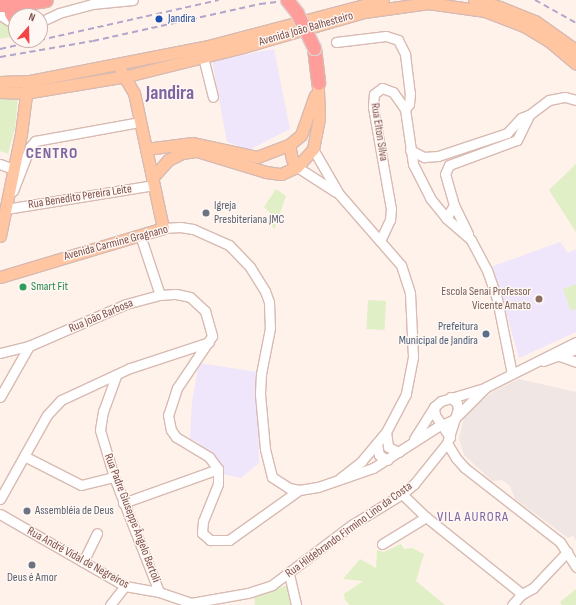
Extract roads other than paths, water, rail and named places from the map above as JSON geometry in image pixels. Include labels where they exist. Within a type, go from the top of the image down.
[{"type":"highway","points":[[40,0],[51,0]]},
{"type":"highway","points":[[0,5],[46,0]]},
{"type":"highway","points":[[287,0],[297,13],[314,48],[318,83]]},
{"type":"highway","points":[[14,8],[18,4]]},
{"type":"main road","name":"Avenida João Balhesteiro","points":[[0,82],[30,81],[210,45],[384,0]]},
{"type":"main road","points":[[474,0],[500,7],[535,22],[576,50]]},
{"type":"main road","name":"Avenida João Balhesteiro","points":[[0,92],[24,94],[127,76],[203,57],[364,12],[428,3],[485,11],[524,26],[549,41],[576,64]]},
{"type":"main road","points":[[110,66],[127,76],[134,93],[163,228]]},
{"type":"main road","points":[[134,93],[141,73]]},
{"type":"main road","points":[[0,236],[21,134],[24,94],[30,81]]},
{"type":"main road","points":[[146,149],[193,143],[257,157],[289,145],[301,135],[307,124],[318,83]]},
{"type":"main road","points":[[153,181],[168,160],[182,153],[197,151],[266,172],[281,174],[297,167],[313,149],[319,119],[318,83]]},
{"type":"main road","points":[[301,135],[313,149]]},
{"type":"main road","points":[[289,145],[292,159],[297,167]]},
{"type":"main road","name":"Avenida Carmine Gragnano","points":[[3,276],[163,228]]},
{"type":"main road","points":[[0,266],[3,276]]},
{"type":"street","points":[[48,18],[59,12],[92,4],[133,0]]},
{"type":"street","points":[[336,42],[386,36],[398,40],[405,54],[410,93],[409,104],[405,109],[410,150],[420,179],[446,218],[471,240]]},
{"type":"street","points":[[203,57],[213,97]]},
{"type":"street","name":"Rua Elton Silva","points":[[380,241],[390,220],[391,209],[373,107],[374,94],[377,90],[388,90],[395,95],[405,109]]},
{"type":"street","points":[[410,150],[424,157],[438,156],[507,133],[521,118],[529,115],[558,97],[576,100]]},
{"type":"street","points":[[512,374],[493,285],[454,205],[445,174],[447,168],[517,140],[529,115]]},
{"type":"street","points":[[6,209],[30,147],[35,141],[140,122]]},
{"type":"street","points":[[313,149],[339,194],[401,265],[409,283],[413,337],[414,357],[406,394],[386,432],[354,468],[336,481]]},
{"type":"street","points":[[0,164],[13,169]]},
{"type":"street","points":[[297,167],[339,194]]},
{"type":"street","name":"Rua Benedito Pereira Leite","points":[[6,209],[153,181]]},
{"type":"street","points":[[446,218],[454,205]]},
{"type":"street","name":"Avenida Carmine Gragnano","points":[[163,228],[180,227],[193,229],[228,245],[250,267],[265,291],[269,302],[270,328],[261,374],[260,394],[267,464],[269,471],[277,482],[283,487],[299,490],[360,474],[388,460],[412,442],[458,416],[486,387]]},
{"type":"street","points":[[140,235],[160,295]]},
{"type":"street","name":"Rua João Barbosa","points":[[0,353],[29,346],[126,304],[160,295],[176,294],[196,301],[205,311],[210,324],[212,336],[209,342]]},
{"type":"street","points":[[209,342],[177,388],[168,415],[171,430],[176,437],[209,457],[218,469],[218,484],[202,528],[202,533],[210,540],[230,540],[299,490]]},
{"type":"street","points":[[0,500],[52,407],[61,400],[116,376],[130,368],[209,342]]},
{"type":"street","name":"Avenida Carmine Gragnano","points":[[556,354],[576,342]]},
{"type":"street","points":[[0,397],[29,346]]},
{"type":"street","name":"Avenida Carmine Gragnano","points":[[412,442],[434,407],[450,397],[486,387],[536,362],[556,354],[576,349]]},
{"type":"street","points":[[556,354],[576,362]]},
{"type":"street","name":"Rua Padre Giuseppe Ângelo Bertoli","points":[[116,376],[100,423],[114,477],[160,592]]},
{"type":"street","points":[[449,440],[458,416],[458,406],[450,397]]},
{"type":"street","points":[[434,407],[456,458],[465,468],[550,532],[567,552],[576,567]]},
{"type":"street","points":[[386,432],[388,447],[399,452]]},
{"type":"street","name":"Rua Hildebrando Firmino Lino da Costa","points":[[160,592],[173,601],[191,602],[221,599],[263,589],[289,574],[353,524],[402,494],[449,440]]},
{"type":"street","points":[[377,443],[379,454],[388,460]]},
{"type":"street","points":[[24,456],[82,485],[114,477]]},
{"type":"street","points":[[124,503],[218,469]]},
{"type":"street","points":[[402,494],[426,517],[522,594]]},
{"type":"street","name":"Rua André Vidal de Negreiros","points":[[0,514],[125,586],[160,592]]},
{"type":"street","points":[[382,544],[426,517]]},
{"type":"street","points":[[83,562],[98,533]]},
{"type":"street","points":[[512,605],[522,594],[533,588],[567,552]]},
{"type":"street","points":[[289,574],[296,605]]},
{"type":"street","points":[[111,602],[112,579]]},
{"type":"street","points":[[111,602],[125,586]]},
{"type":"railway","points":[[0,49],[219,0]]},
{"type":"railway","points":[[0,57],[93,41],[260,4],[293,0]]},
{"type":"railway","points":[[535,0],[576,23]]},
{"type":"place","name":"Jandira","points":[[159,19]]},
{"type":"place","name":"Igreja Presbiteriana JMC","points":[[206,213]]},
{"type":"place","name":"Smart Fit","points":[[23,287]]},
{"type":"place","name":"Escola Senai Professor Vicente Amato","points":[[539,299]]},
{"type":"place","name":"Prefeitura Municipal de Jandira","points":[[486,334]]},
{"type":"place","name":"Assembléia de Deus","points":[[27,511]]},
{"type":"place","name":"Deus é Amor","points":[[32,565]]},
{"type":"district","name":"Jandira","points":[[170,93]]},
{"type":"district","name":"CENTRO","points":[[52,154]]},
{"type":"district","name":"VILA AURORA","points":[[473,517]]}]
